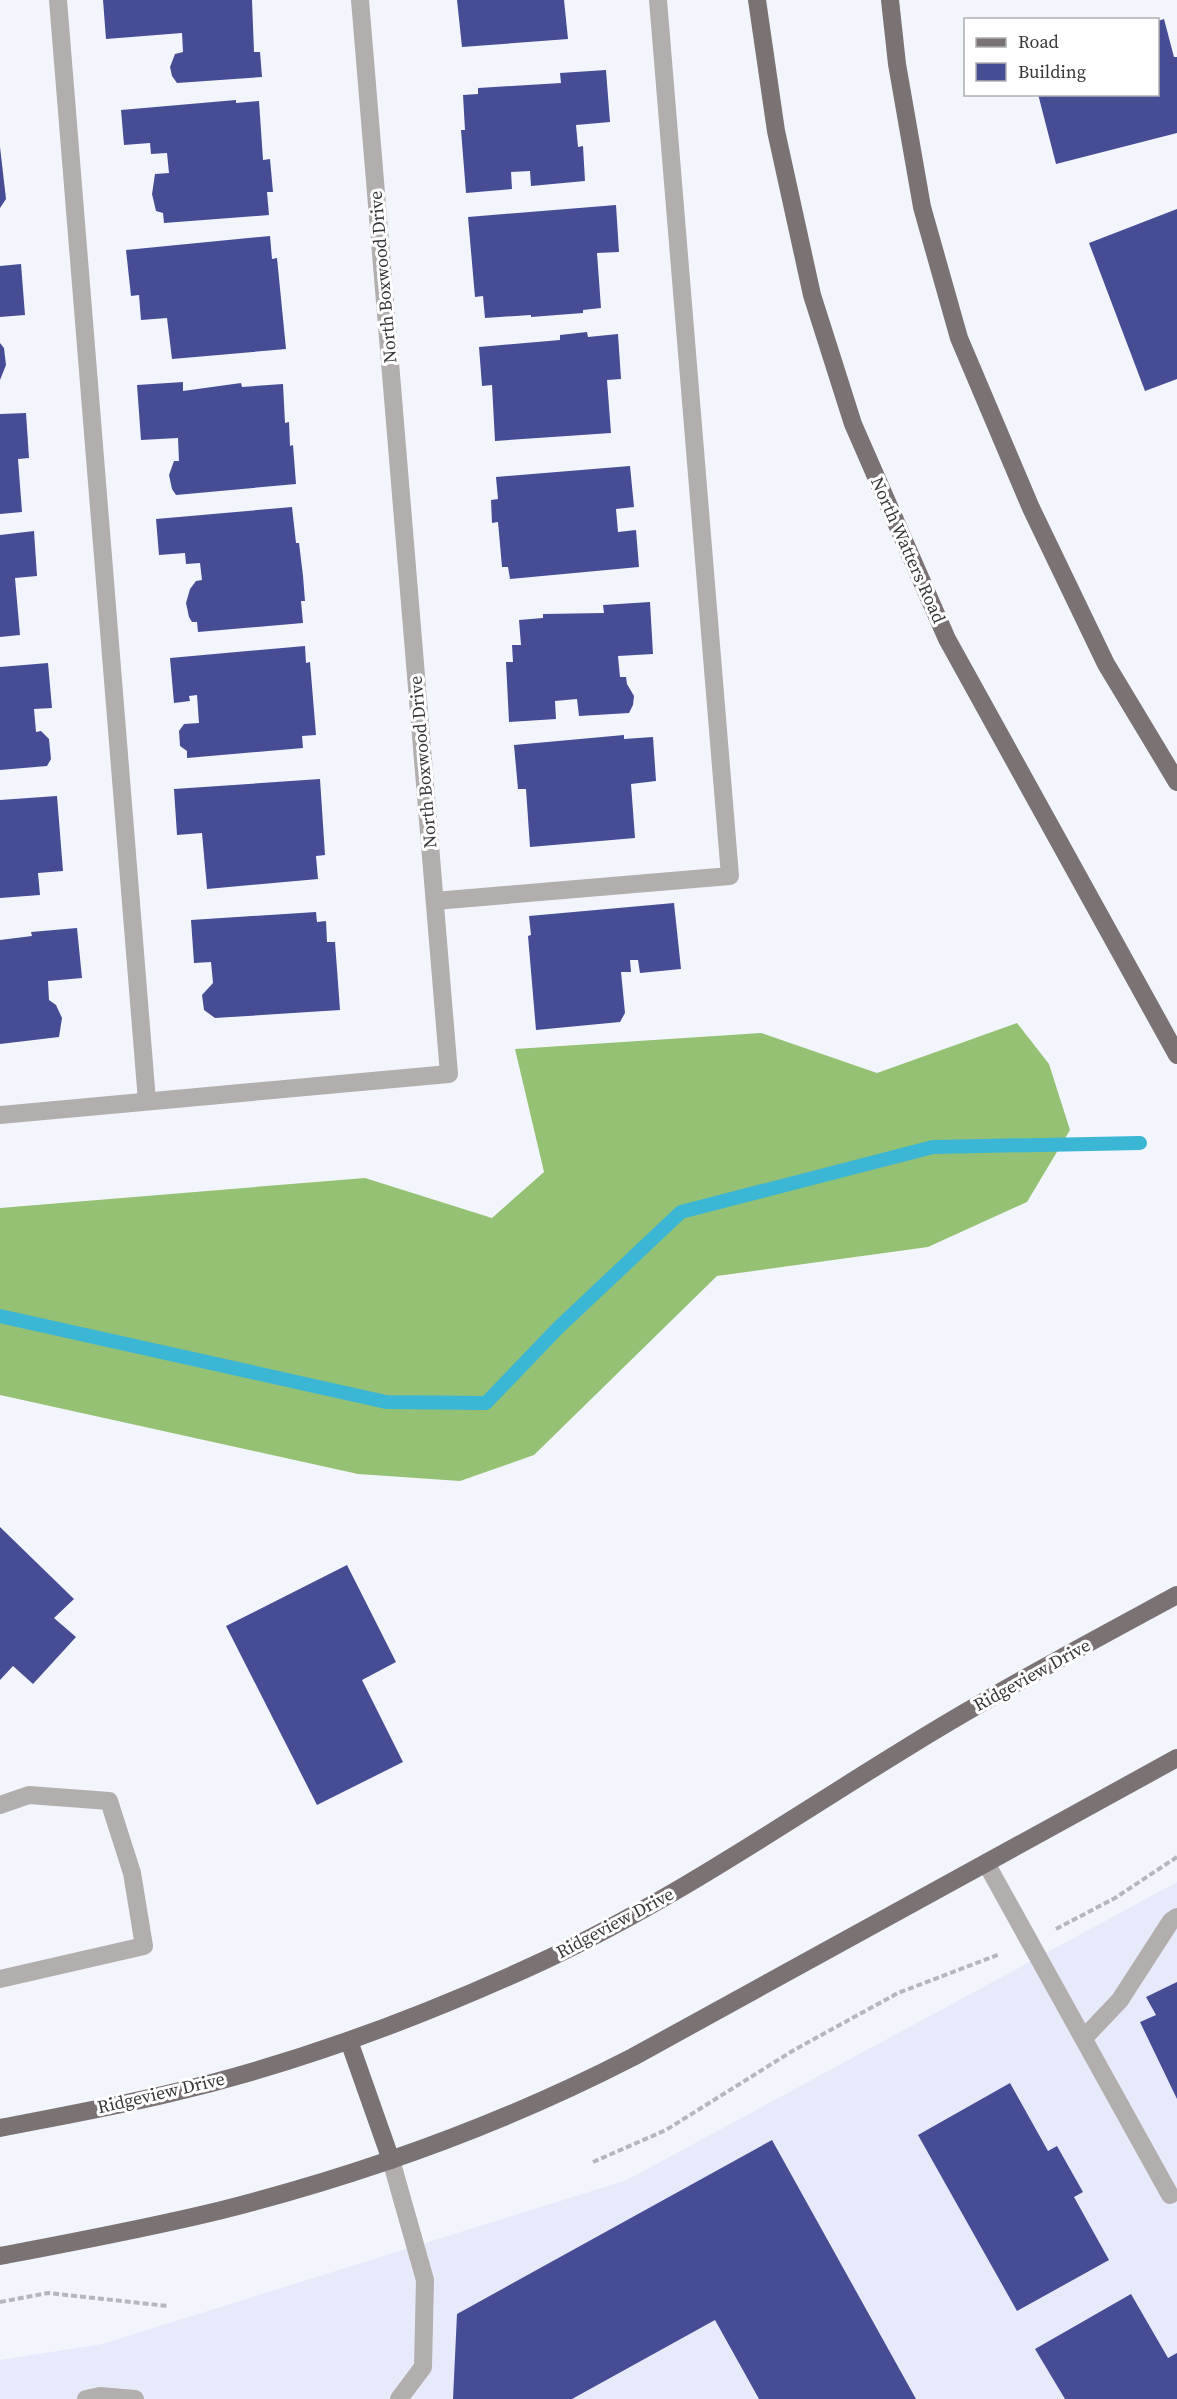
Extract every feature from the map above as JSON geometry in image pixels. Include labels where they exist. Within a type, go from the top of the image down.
[{"type":"main road","name":"North Watters Road","points":[[758,0],[776,131],[812,295],[853,424],[947,639],[1177,1055]]},
{"type":"main road","points":[[890,0],[897,64],[922,207],[959,338],[1030,508],[1106,664],[1177,782]]},
{"type":"main road","name":"Ridgeview Drive","points":[[0,2128],[170,2094],[280,2063],[349,2041],[454,2000],[543,1961],[702,1876],[962,1714],[1177,1595]]},
{"type":"main road","points":[[0,2256],[121,2233],[223,2210],[433,2146],[598,2074],[1177,1758]]},
{"type":"main road","points":[[349,2041],[391,2160]]},
{"type":"street","points":[[58,0],[147,1101]]},
{"type":"street","name":"North Boxwood Drive","points":[[0,1115],[448,1074],[360,0]]},
{"type":"street","points":[[435,900],[730,876],[658,0]]},
{"type":"street","points":[[0,1805],[29,1795],[109,1801],[132,1873],[144,1946],[0,1979]]},
{"type":"street","points":[[986,1863],[1170,2195]]},
{"type":"street","points":[[1084,2038],[1120,2000],[1171,1921],[1177,1917]]},
{"type":"street","points":[[391,2160],[425,2280],[423,2367],[399,2399]]},
{"type":"street","points":[[86,2399],[100,2396],[135,2399]]},
{"type":"path","points":[[593,2162],[666,2130],[794,2050],[898,1993],[1031,1943],[1115,1898],[1177,1857]]},
{"type":"path","points":[[0,2302],[48,2294],[168,2306]]},
{"type":"shaded area","points":[[1177,1882],[1177,2399],[0,2399],[0,2360],[102,2344],[627,2180]]},
{"type":"green space","points":[[1017,1023],[1049,1064],[1070,1130],[1027,1202],[928,1247],[717,1276],[534,1455],[460,1481],[358,1474],[0,1395],[0,1208],[365,1178],[492,1218],[544,1172],[515,1049],[761,1033],[877,1073]]},
{"type":"building","points":[[103,0],[252,0],[254,52],[260,52],[262,77],[177,83],[170,67],[175,54],[183,52],[182,33],[106,39]]},
{"type":"building","points":[[457,0],[564,0],[568,39],[462,47]]},
{"type":"building","points":[[1164,19],[1174,57],[1177,57],[1177,133],[1056,164],[1039,96],[1159,96],[1159,21]]},
{"type":"building","points":[[606,70],[610,122],[576,125],[578,147],[583,146],[585,181],[531,186],[530,171],[511,172],[512,189],[466,193],[461,130],[465,130],[463,95],[478,94],[478,88],[561,83],[560,73]]},
{"type":"building","points":[[236,100],[236,103],[259,101],[263,160],[270,159],[273,192],[267,192],[269,215],[164,223],[163,213],[156,211],[152,194],[155,174],[169,173],[167,153],[151,154],[150,143],[124,145],[121,110]]},
{"type":"building","points":[[0,147],[6,199],[0,208]]},
{"type":"building","points":[[616,205],[619,252],[597,253],[601,308],[583,310],[583,313],[485,318],[483,296],[475,297],[468,217]]},
{"type":"building","points":[[1177,209],[1177,379],[1145,391],[1089,243]]},
{"type":"building","points":[[270,236],[272,259],[277,258],[286,349],[172,359],[167,318],[141,320],[139,295],[131,296],[126,250]]},
{"type":"building","points":[[21,264],[25,315],[0,317],[0,266]]},
{"type":"building","points":[[587,332],[588,337],[618,334],[621,379],[607,380],[611,433],[495,441],[492,385],[482,386],[479,347],[560,340],[560,335]]},
{"type":"building","points":[[0,343],[4,348],[6,365],[0,380]]},
{"type":"building","points":[[183,382],[183,391],[241,383],[242,387],[283,384],[285,423],[289,422],[296,484],[176,495],[169,475],[174,461],[179,461],[178,438],[141,440],[137,385]]},
{"type":"building","points":[[26,413],[29,458],[18,459],[22,512],[0,514],[0,414]]},
{"type":"building","points":[[630,466],[634,507],[616,509],[618,532],[636,530],[639,567],[510,579],[508,567],[502,567],[498,522],[492,523],[491,500],[498,499],[496,477]]},
{"type":"building","points":[[292,507],[303,576],[305,601],[301,601],[303,623],[198,632],[197,622],[192,622],[189,617],[186,603],[190,589],[196,581],[202,580],[200,563],[186,564],[185,553],[159,555],[156,519]]},
{"type":"building","points":[[34,531],[37,576],[15,578],[20,635],[0,637],[0,535]]},
{"type":"building","points":[[650,602],[653,654],[618,656],[620,677],[626,677],[634,696],[629,713],[579,716],[577,699],[555,701],[556,719],[509,722],[506,662],[513,662],[512,645],[521,645],[519,620],[543,618],[543,614],[604,613],[603,605]]},
{"type":"building","points":[[305,646],[306,663],[310,662],[316,735],[302,736],[303,748],[187,758],[187,751],[180,746],[179,731],[184,724],[199,723],[197,695],[189,696],[190,701],[174,703],[170,658]]},
{"type":"building","points":[[48,663],[52,708],[34,709],[36,732],[41,731],[49,739],[51,759],[47,766],[0,770],[0,667]]},
{"type":"building","points":[[624,735],[624,739],[653,737],[656,781],[631,784],[635,838],[530,847],[526,789],[518,789],[514,745]]},
{"type":"building","points":[[320,779],[325,855],[316,856],[318,879],[207,889],[202,833],[177,835],[174,789]]},
{"type":"building","points":[[57,796],[63,871],[38,873],[40,895],[0,898],[0,800]]},
{"type":"building","points":[[674,903],[681,969],[640,973],[638,960],[630,960],[631,972],[621,972],[625,1013],[620,1022],[536,1030],[528,936],[531,935],[529,916]]},
{"type":"building","points":[[316,912],[317,922],[326,921],[327,942],[335,942],[340,1010],[215,1018],[204,1010],[202,995],[213,983],[211,962],[194,963],[191,920]]},
{"type":"building","points":[[77,928],[82,978],[48,981],[49,1000],[56,1005],[62,1018],[59,1037],[0,1044],[0,940],[32,936],[31,932]]},
{"type":"building","points":[[0,1527],[74,1599],[54,1618],[76,1637],[33,1684],[13,1666],[0,1680]]},
{"type":"building","points":[[347,1565],[396,1662],[362,1680],[403,1762],[317,1805],[226,1626]]},
{"type":"building","points":[[1177,1982],[1177,2099],[1140,2022],[1156,2015],[1146,1997]]},
{"type":"building","points":[[1010,2083],[1048,2151],[1057,2146],[1083,2192],[1074,2197],[1109,2260],[1017,2311],[918,2135]]},
{"type":"building","points":[[772,2140],[916,2399],[759,2399],[715,2320],[572,2399],[453,2399],[457,2314]]},
{"type":"building","points":[[1131,2294],[1168,2358],[1177,2353],[1177,2399],[1065,2399],[1035,2349]]},
{"type":"waterway","points":[[0,1316],[386,1402],[486,1403],[558,1328],[681,1212],[933,1147],[1140,1143]]}]
